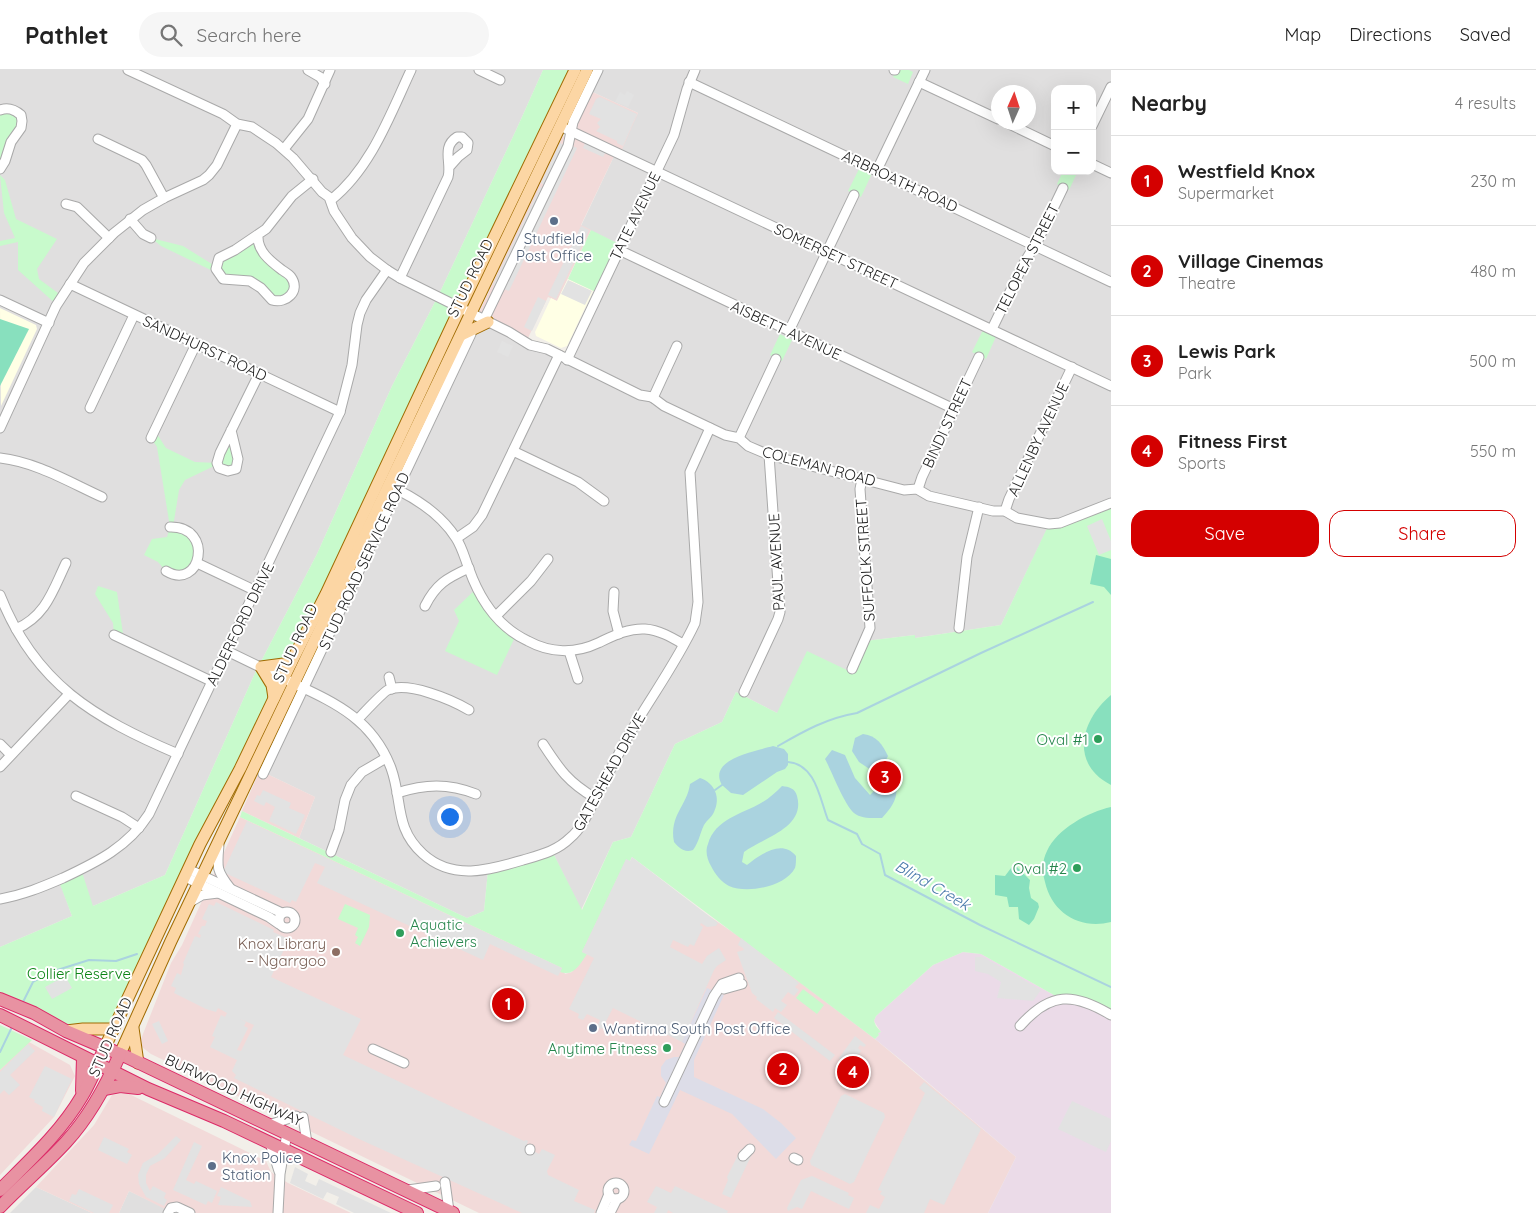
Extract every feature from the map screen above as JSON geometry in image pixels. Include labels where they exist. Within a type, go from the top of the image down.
[{"type":"highway","name":"BURWOOD HIGHWAY","points":[[5,1001],[408,1190],[431,1208],[451,1212]]},
{"type":"highway","points":[[2,1016],[97,1065],[270,1143],[400,1209],[417,1213]]},
{"type":"highway","name":"STUD ROAD","points":[[0,1190],[49,1140],[71,1113],[82,1096],[105,1047]]},
{"type":"highway","name":"STUD ROAD","points":[[0,1207],[65,1144],[104,1089],[120,1054]]},
{"type":"highway","points":[[82,1096],[83,1058]]},
{"type":"highway","points":[[104,1089],[120,1086],[148,1089]]},
{"type":"main road","name":"STUD ROAD","points":[[105,1047],[202,840],[240,770],[283,678],[334,578],[460,308],[575,70]]},
{"type":"main road","name":"STUD ROAD","points":[[120,1054],[219,842],[299,686],[463,340],[471,314],[587,70]]},
{"type":"main road","points":[[463,340],[486,321]]},
{"type":"main road","points":[[274,698],[272,685],[261,667],[291,663]]},
{"type":"main road","points":[[133,1026],[138,1063]]},
{"type":"main road","points":[[66,1030],[114,1029]]},
{"type":"street","name":"COLEMAN ROAD","points":[[128,70],[223,114],[237,124],[252,127],[284,149],[331,200],[334,210],[352,238],[370,257],[400,278],[530,345],[547,349],[640,395],[653,398],[664,406],[727,436],[739,438],[748,446],[769,455],[904,490],[918,490],[930,496],[993,511],[1005,511],[1017,518],[1046,524],[1056,524],[1111,503]]},
{"type":"street","points":[[331,200],[347,185],[366,161],[411,70]]},
{"type":"street","points":[[478,70],[500,80]]},
{"type":"street","name":"STUD ROAD","points":[[486,321],[569,144],[573,122],[598,70]]},
{"type":"street","name":"TATE AVENUE","points":[[457,538],[473,527],[482,516],[513,451],[618,250],[674,135],[689,82],[695,70]]},
{"type":"street","points":[[877,170],[925,70]]},
{"type":"street","points":[[284,149],[308,119],[330,71],[312,72]]},
{"type":"street","points":[[312,72],[322,78],[325,84]]},
{"type":"street","name":"ARBROATH ROAD","points":[[689,82],[1111,282]]},
{"type":"street","points":[[919,82],[991,116]]},
{"type":"street","points":[[1096,118],[1111,87]]},
{"type":"street","points":[[0,101],[22,116],[20,131],[11,142],[6,160],[0,169]]},
{"type":"street","points":[[0,110],[10,108]]},
{"type":"street","points":[[0,428],[49,323],[70,284],[91,255],[130,219],[164,198],[203,180],[209,175],[217,165],[237,124]]},
{"type":"street","name":"SOMERSET STREET","points":[[560,126],[1111,386]]},
{"type":"street","points":[[1022,130],[1051,144]]},
{"type":"street","points":[[98,138],[144,162],[164,198]]},
{"type":"street","points":[[400,278],[448,177],[450,166]]},
{"type":"street","points":[[1096,166],[1111,173]]},
{"type":"street","points":[[246,242],[259,247],[274,264],[292,279],[293,291],[287,299],[275,301],[253,283],[242,280],[226,280],[217,273],[216,267],[219,258],[235,250],[246,242],[258,236],[272,224],[292,196],[313,179]]},
{"type":"street","name":"TELOPEA STREET","points":[[992,330],[1024,262],[1063,188]]},
{"type":"street","points":[[789,331],[854,195]]},
{"type":"street","points":[[66,204],[77,207],[109,238]]},
{"type":"street","points":[[130,219],[143,234],[150,238]]},
{"type":"street","points":[[258,236],[259,247]]},
{"type":"street","name":"AISBETT AVENUE","points":[[618,250],[954,410]]},
{"type":"street","name":"ALDERFORD DRIVE","points":[[0,898],[33,891],[98,862],[116,850],[139,828],[152,809],[340,412],[352,365],[360,313],[366,300],[387,270]]},
{"type":"street","name":"SANDHURST ROAD","points":[[70,284],[340,412]]},
{"type":"street","points":[[0,300],[49,323]]},
{"type":"street","points":[[90,408],[134,315]]},
{"type":"street","name":"STUD ROAD SERVICE ROAD","points":[[263,774],[299,686],[398,490],[463,340]]},
{"type":"street","points":[[151,438],[196,344]]},
{"type":"street","points":[[653,398],[677,346]]},
{"type":"street","name":"BINDI STREET","points":[[918,490],[922,477],[979,357]]},
{"type":"street","points":[[739,438],[776,359]]},
{"type":"street","name":"ALLENBY AVENUE","points":[[1005,511],[1072,368]]},
{"type":"street","points":[[231,430],[259,374]]},
{"type":"street","name":"GATESHEAD DRIVE","points":[[227,651],[335,703],[358,719],[376,739],[391,769],[403,825],[409,838],[418,850],[429,859],[443,867],[474,872],[514,863],[557,848],[576,832],[626,740],[694,623],[698,602],[690,472],[710,428]]},
{"type":"street","points":[[513,451],[578,482],[604,501]]},
{"type":"street","name":"PAUL AVENUE","points":[[744,692],[780,612],[769,455]]},
{"type":"street","points":[[0,458],[19,460],[32,464],[102,497]]},
{"type":"street","name":"SUFFOLK STREET","points":[[852,669],[870,628],[860,489],[862,479]]},
{"type":"street","points":[[398,490],[428,508],[457,538],[480,595],[496,616],[512,632],[532,644],[549,649],[568,651],[596,644],[619,634],[638,629],[665,634],[683,644]]},
{"type":"street","points":[[959,628],[967,554],[979,507]]},
{"type":"street","points":[[166,570],[172,575],[180,576],[197,563],[198,546],[193,535],[183,529],[170,528]]},
{"type":"street","points":[[496,616],[531,581],[548,559]]},
{"type":"street","points":[[16,629],[36,618],[43,609],[66,562]]},
{"type":"street","points":[[197,563],[256,591]]},
{"type":"street","points":[[425,606],[439,584],[447,578],[469,568]]},
{"type":"street","points":[[614,592],[613,611],[619,634]]},
{"type":"street","points":[[0,595],[16,629],[37,660],[68,694],[108,721],[178,754]]},
{"type":"street","points":[[114,635],[213,682]]},
{"type":"street","points":[[568,651],[578,679]]},
{"type":"street","points":[[389,677],[392,689]]},
{"type":"street","points":[[358,719],[385,691],[392,689],[413,689],[432,693],[450,699],[469,710]]},
{"type":"street","points":[[0,766],[68,694]]},
{"type":"street","points":[[0,744],[10,754]]},
{"type":"street","points":[[543,744],[566,776],[579,788],[595,798]]},
{"type":"street","points":[[331,852],[351,785],[362,772],[386,758]]},
{"type":"street","points":[[397,793],[417,787],[436,785],[455,787],[476,794]]},
{"type":"street","points":[[76,796],[122,817],[139,828]]},
{"type":"street","points":[[219,842],[217,867],[230,889]]},
{"type":"street","points":[[186,873],[230,889],[282,913],[288,912],[295,918],[295,923],[287,929],[282,928],[269,917],[219,893],[201,880]]},
{"type":"street","points":[[190,902],[202,895],[219,893]]},
{"type":"street","points":[[279,924],[279,917],[282,913]]},
{"type":"street","points":[[664,1102],[722,984],[740,981]]},
{"type":"street","points":[[1020,1026],[1040,1006],[1061,999],[1088,1002],[1111,1016]]},
{"type":"street","points":[[373,1049],[404,1063]]},
{"type":"street","points":[[270,1125],[299,1116],[307,1143]]},
{"type":"street","points":[[278,1213],[280,1174],[290,1135]]},
{"type":"street","points":[[270,1143],[280,1174]]},
{"type":"street","points":[[743,1156],[750,1149]]},
{"type":"street","points":[[445,1182],[451,1212]]},
{"type":"street","points":[[408,1190],[436,1186]]},
{"type":"street","points":[[601,1213],[613,1196],[610,1213]]},
{"type":"street","points":[[170,1210],[190,1213]]},
{"type":"shaded area","points":[[0,70],[543,70],[441,290],[392,386],[317,554],[255,673],[165,875],[93,906],[59,880],[72,916],[0,947]]},
{"type":"shaded area","points":[[598,70],[1111,70],[1111,503],[1049,525],[1001,625],[915,638],[915,635],[865,641],[851,672],[777,713],[736,692],[722,722],[675,744],[631,837],[613,842],[581,910],[552,851],[488,870],[484,911],[467,918],[299,838],[315,797],[263,772],[479,318],[567,360],[621,245],[581,226],[616,152],[638,113],[588,90]]},
{"type":"shaded area","points":[[588,90],[638,113],[620,154],[616,152],[581,225],[591,230],[557,301],[548,297],[526,342],[477,317],[560,139],[571,131]]},
{"type":"shaded area","points":[[627,91],[634,95],[628,107],[615,102],[620,92],[625,95]]},
{"type":"shaded area","points":[[600,97],[637,114],[623,146],[596,131],[600,127],[597,123],[601,119],[589,114],[596,99]]},
{"type":"shaded area","points":[[587,138],[608,148],[603,157],[583,148]]},
{"type":"shaded area","points":[[560,143],[577,148],[509,291],[493,285],[540,187],[543,188],[545,185],[541,183]]},
{"type":"shaded area","points":[[581,226],[589,230],[556,299],[548,295]]},
{"type":"shaded area","points":[[568,279],[593,291],[567,346],[561,348],[536,336],[535,332],[551,298],[557,301]]},
{"type":"shaded area","points":[[568,280],[592,291],[585,305],[561,294]]},
{"type":"shaded area","points":[[538,297],[546,301],[532,331],[524,327]]},
{"type":"shaded area","points":[[0,308],[36,325],[37,329],[1,406]]},
{"type":"shaded area","points":[[502,341],[513,346],[508,357],[497,352]]},
{"type":"shaded area","points":[[1102,519],[1111,541],[1111,550],[1099,555],[1087,526]]},
{"type":"shaded area","points":[[259,772],[263,772],[315,797],[299,838],[242,811]]},
{"type":"shaded area","points":[[263,790],[291,803],[289,808],[305,815],[296,834],[269,821],[275,807],[266,802],[264,806],[254,801]]},
{"type":"shaded area","points":[[240,817],[562,968],[565,974],[572,972],[626,859],[741,938],[875,1039],[1016,1157],[988,1213],[479,1213],[151,1054],[142,1047],[141,1039],[171,963],[182,945]]},
{"type":"shaded area","points":[[247,821],[562,968],[558,976],[490,944],[483,960],[317,883],[325,867],[315,863],[296,902],[292,900],[290,903],[223,872]]},
{"type":"shaded area","points":[[632,857],[718,923],[716,926],[707,927],[701,923],[700,925],[703,927],[694,946],[690,944],[688,947],[673,940],[670,947],[702,964],[707,956],[719,948],[726,960],[714,970],[682,1042],[613,1008],[602,1029],[597,1027],[600,1020],[587,1014],[583,1020],[578,1018],[579,1014],[569,1009],[594,958],[582,952],[626,859],[630,861]]},
{"type":"shaded area","points":[[216,902],[289,939],[271,977],[361,1019],[343,1055],[524,1141],[528,1141],[526,1147],[539,1154],[542,1149],[555,1155],[547,1171],[548,1175],[579,1190],[574,1201],[595,1210],[594,1213],[522,1213],[359,1139],[234,1078],[236,1075],[232,1071],[237,1060],[210,1047],[215,1037],[212,1036],[221,1015],[225,1017],[227,1013],[218,1008],[216,1012],[206,1009],[174,993],[176,988],[171,986],[177,973],[181,975],[183,963],[195,936],[200,938],[201,935],[198,934],[207,921],[202,919],[209,904],[214,906]],"holes":[[[240,1019],[254,1025],[241,1051],[237,1050],[248,1028],[244,1026],[246,1022]]]},
{"type":"shaded area","points":[[741,938],[799,983],[795,987],[799,990],[794,996],[788,992],[781,1001],[787,1005],[781,1012],[775,1008],[773,1012],[756,999],[757,997],[752,993],[737,952],[744,950],[738,945]]},
{"type":"shaded area","points":[[963,952],[981,954],[1061,999],[1066,999],[1111,1015],[1111,1213],[988,1213],[1016,1157],[875,1039],[879,1035],[877,1033],[881,1032],[874,1021],[876,1016],[933,965]]},
{"type":"shaded area","points":[[975,957],[983,957],[1041,990],[1033,1001],[997,998],[1001,982],[988,974],[975,971]]},
{"type":"shaded area","points":[[65,976],[72,988],[52,999],[45,987]]},
{"type":"shaded area","points":[[707,988],[724,995],[694,1060],[694,1077],[763,1109],[796,1138],[776,1159],[732,1114],[680,1090],[649,1154],[629,1145],[632,1140],[636,1141],[657,1096],[660,1097],[666,1083],[661,1076],[661,1067],[666,1060],[679,1057],[685,1044],[682,1042]]},
{"type":"shaded area","points":[[778,1012],[835,1055],[830,1061],[774,1018]]},
{"type":"shaded area","points":[[159,1021],[168,1041],[162,1044],[152,1024]]},
{"type":"shaded area","points":[[855,1036],[866,1045],[864,1047],[860,1045],[858,1048],[861,1051],[849,1067],[839,1058]]},
{"type":"shaded area","points":[[29,1042],[70,1065],[75,1076],[54,1117],[0,1175],[0,1070]]},
{"type":"shaded area","points":[[28,1044],[35,1051],[10,1075],[20,1085],[9,1095],[4,1090],[0,1094],[0,1072]]},
{"type":"shaded area","points":[[45,1066],[72,1079],[54,1117],[42,1111],[43,1107],[29,1097]]},
{"type":"shaded area","points":[[924,1082],[981,1129],[944,1205],[930,1199],[924,1213],[866,1213],[870,1205],[879,1209],[885,1197],[880,1194],[882,1191],[878,1190],[925,1093],[919,1088]]},
{"type":"shaded area","points":[[127,1093],[266,1161],[271,1172],[288,1183],[351,1213],[190,1213],[169,1211],[129,1191],[119,1213],[92,1213],[36,1187],[94,1125],[112,1095]]},
{"type":"shaded area","points":[[845,1094],[884,1113],[885,1117],[854,1182],[850,1184],[811,1165],[810,1161],[841,1096]]},
{"type":"shaded area","points":[[1072,1101],[1111,1119],[1111,1141],[1106,1152],[1058,1129]]},
{"type":"shaded area","points":[[176,1136],[181,1140],[165,1158],[150,1166],[146,1175],[146,1183],[150,1191],[153,1186],[166,1193],[164,1198],[167,1200],[164,1206],[146,1197],[139,1184],[138,1175],[143,1163],[158,1154]]},
{"type":"shaded area","points":[[104,1137],[129,1149],[127,1152],[132,1155],[127,1164],[98,1150]]},
{"type":"shaded area","points":[[194,1142],[202,1146],[186,1180],[194,1184],[196,1181],[217,1191],[212,1203],[208,1201],[206,1205],[173,1190]]},
{"type":"shaded area","points":[[741,1149],[752,1154],[731,1198],[722,1194],[728,1180],[727,1177]]},
{"type":"shaded area","points":[[295,1167],[308,1174],[305,1181],[316,1186],[319,1179],[391,1213],[354,1213],[336,1204],[339,1197],[327,1192],[323,1199],[290,1183]]},
{"type":"shaded area","points":[[812,1176],[849,1193],[848,1195],[854,1198],[849,1209],[811,1191],[802,1209],[797,1207],[788,1211],[787,1208],[801,1180]]},
{"type":"shaded area","points":[[656,1186],[671,1193],[675,1186],[728,1211],[727,1213],[673,1213],[668,1210],[667,1213],[654,1213],[657,1207],[647,1202]]},
{"type":"shaded area","points":[[36,1187],[92,1213],[10,1213]]},
{"type":"shaded area","points":[[221,1187],[250,1201],[252,1207],[218,1205],[221,1197],[217,1196]]},
{"type":"shaded area","points":[[79,1189],[113,1205],[109,1213],[94,1213],[69,1201],[72,1194],[76,1195]]},
{"type":"shaded area","points":[[129,1191],[169,1210],[190,1213],[119,1213]]},
{"type":"green space","name":"Collier Reserve","points":[[543,70],[574,70],[291,663],[273,666],[273,689],[114,1029],[66,1031],[0,999],[0,947],[72,916],[58,879],[81,869],[93,906],[165,875],[255,673],[317,554],[392,386],[441,290]]},
{"type":"green space","points":[[896,70],[909,70],[913,72],[908,84],[893,77]]},
{"type":"green space","points":[[0,110],[22,116],[0,169]]},
{"type":"green space","points":[[862,163],[874,169],[861,197],[848,191]]},
{"type":"green space","points":[[0,175],[5,180],[16,219],[57,239],[37,269],[39,279],[62,296],[57,305],[18,270],[18,242],[0,246],[0,241],[15,238],[4,213]]},
{"type":"green space","points":[[1061,175],[1076,175],[1069,190],[1057,184]]},
{"type":"green space","points":[[591,230],[621,245],[598,293],[568,279]]},
{"type":"green space","points":[[151,238],[183,246],[215,266],[216,262],[250,242],[253,243],[291,276],[293,291],[277,301],[261,288],[217,273],[161,246]]},
{"type":"green space","points":[[0,319],[29,329],[0,386]]},
{"type":"green space","points":[[985,326],[998,332],[986,359],[972,352]]},
{"type":"green space","points":[[780,334],[792,340],[782,361],[770,355]]},
{"type":"green space","points":[[231,430],[237,468],[212,467],[185,480],[179,490],[173,527],[186,531],[199,554],[186,573],[166,571],[158,562],[144,555],[152,539],[167,537],[170,527],[157,447],[151,438],[155,431],[166,448],[195,462],[217,463]]},
{"type":"green space","points":[[1111,503],[1111,1015],[1096,1006],[1061,999],[981,954],[963,952],[933,965],[876,1016],[874,1021],[881,1032],[878,1033],[879,1035],[875,1039],[632,857],[630,861],[626,860],[582,952],[587,954],[573,971],[569,973],[560,972],[562,968],[240,817],[242,811],[467,918],[484,911],[488,870],[552,851],[582,910],[613,842],[631,837],[675,744],[722,722],[736,692],[777,713],[807,651],[851,672],[865,641],[915,635],[915,638],[1001,625],[1049,524]]},
{"type":"green space","points":[[1096,555],[1111,559],[1111,595],[1104,587],[1090,584]]},
{"type":"green space","points":[[98,586],[117,592],[124,641],[114,635],[113,623],[95,594]]},
{"type":"green space","points":[[477,588],[516,635],[497,675],[445,651],[459,621],[454,610]]},
{"type":"green space","name":"Oval #1","points":[[1111,695],[1111,785],[1098,776],[1089,766],[1084,742],[1092,717],[1100,705]]},
{"type":"green space","name":"Oval #2","points":[[1111,807],[1111,922],[1100,924],[1078,921],[1069,917],[1061,910],[1049,893],[1043,870],[1045,855],[1058,836],[1074,823],[1083,817]]},
{"type":"green space","points":[[1014,864],[1030,880],[1031,898],[1038,903],[1039,907],[1029,925],[1019,919],[1018,907],[1009,907],[1007,897],[995,895],[995,875],[1005,876]]},
{"type":"green space","points":[[345,904],[370,915],[369,927],[360,946],[355,943],[358,937],[355,935],[358,928],[338,919]]},
{"type":"green space","points":[[803,989],[824,1005],[817,1014],[796,998]]},
{"type":"green space","points":[[0,1025],[32,1040],[0,1070]]},
{"type":"water","points":[[863,734],[878,741],[884,748],[888,756],[883,766],[871,770],[859,762],[852,751],[855,738]]},
{"type":"water","points":[[773,746],[784,749],[788,754],[788,765],[785,769],[777,772],[743,795],[731,793],[722,785],[719,776],[721,769],[727,763],[745,754]]},
{"type":"water","points":[[832,750],[845,755],[855,778],[870,795],[874,791],[870,784],[871,780],[876,776],[894,776],[896,783],[895,799],[882,818],[867,818],[854,813],[850,809],[825,759]]},
{"type":"water","points":[[700,778],[713,787],[717,796],[716,807],[704,825],[693,850],[685,851],[674,842],[674,825],[686,799],[690,784]]},
{"type":"water","points":[[782,786],[791,788],[796,793],[798,807],[795,816],[781,831],[744,852],[742,862],[747,865],[765,853],[778,848],[790,851],[796,856],[795,868],[783,880],[765,887],[746,889],[729,886],[718,878],[708,861],[707,849],[712,836],[730,818],[764,801]]},
{"type":"waterway","points":[[778,746],[826,722],[857,713],[981,653],[1093,602]]},
{"type":"waterway","name":"Blind Creek","points":[[788,762],[797,764],[811,776],[828,820],[857,834],[862,844],[880,854],[885,875],[980,925],[1111,987]]},
{"type":"waterway","name":"Blind Creek","points":[[715,790],[722,785]]},
{"type":"waterway","name":"Blind Creek","points":[[23,1002],[33,982],[51,972],[89,960],[116,961],[137,954]]},
{"type":"waterway","name":"Blind Creek","points":[[0,1052],[12,1027]]},
{"type":"place","name":"Studfield Post Office","points":[[554,221]]},
{"type":"place","name":"Oval #1","points":[[1098,739]]},
{"type":"place","name":"Lewis Park","points":[[885,777]]},
{"type":"place","name":"Oval #2","points":[[1077,868]]},
{"type":"place","name":"Aquatic Achievers","points":[[400,933]]},
{"type":"place","name":"Knox Library – Ngarrgoo","points":[[336,952]]},
{"type":"place","name":"Westfield Knox","points":[[508,1004]]},
{"type":"place","name":"Wantirna South Post Office","points":[[593,1028]]},
{"type":"place","name":"Anytime Fitness","points":[[667,1048]]},
{"type":"place","name":"Village Cinemas","points":[[783,1069]]},
{"type":"place","name":"Fitness First","points":[[853,1072]]},
{"type":"place","name":"Knox Police Station","points":[[212,1166]]}]
